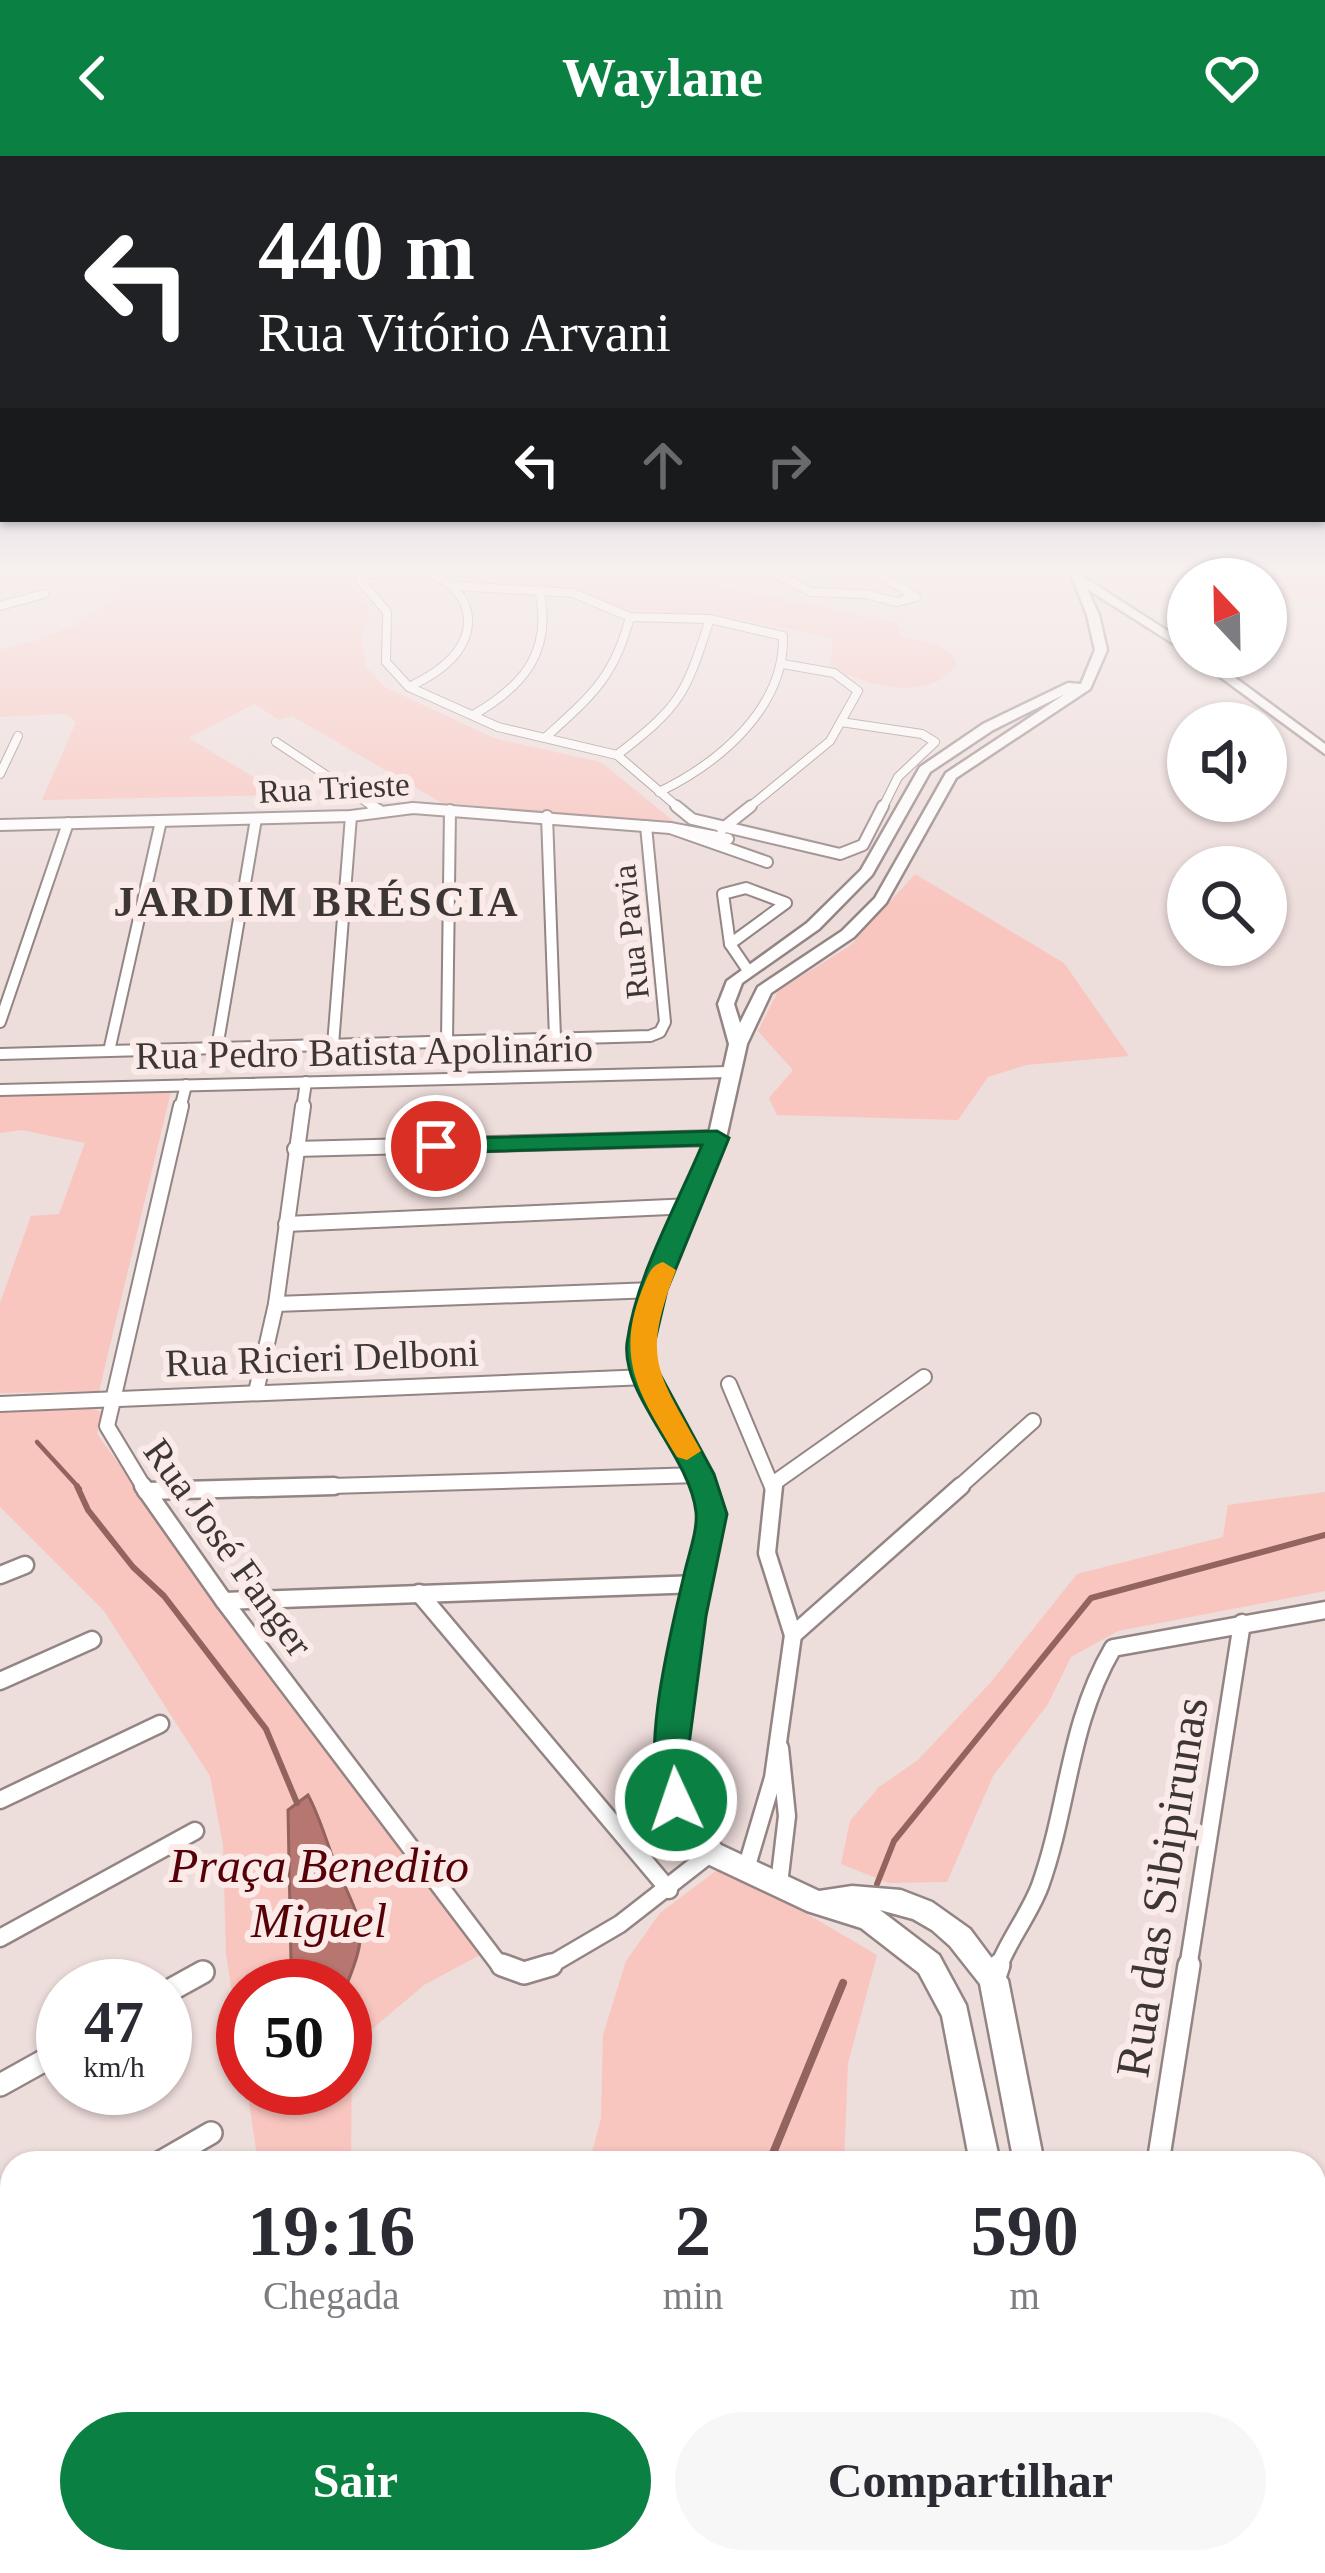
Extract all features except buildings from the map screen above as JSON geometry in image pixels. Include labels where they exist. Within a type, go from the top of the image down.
[{"type":"main road","points":[[738,1044],[726,1004],[728,993],[747,969],[797,939],[867,872],[914,785],[953,749],[988,727],[1078,682]]},
{"type":"main road","points":[[983,2151],[964,2046],[943,1982],[884,1926],[817,1903],[711,1853],[684,1821],[671,1773],[690,1616],[701,1584],[712,1514],[700,1474],[647,1377],[640,1345],[654,1290],[717,1138],[738,1044],[764,990],[855,927],[889,890],[926,826],[941,787],[971,760],[1073,697],[1086,682]]},
{"type":"main road","points":[[1233,682],[1325,750]]},
{"type":"main road","points":[[988,727],[997,736],[988,742],[989,748]]},
{"type":"main road","points":[[953,749],[971,760]]},
{"type":"main road","points":[[855,927],[855,912],[881,880],[867,872]]},
{"type":"main road","points":[[797,939],[800,944],[783,960],[798,965]]},
{"type":"main road","points":[[817,1903],[862,1894],[904,1901],[938,1917],[994,1980],[1027,2151]]},
{"type":"main road","points":[[884,1926],[888,1909],[904,1901]]},
{"type":"street","points":[[404,682],[519,734],[617,755],[692,819],[840,854],[863,844],[898,777],[935,742],[922,734],[841,722]]},
{"type":"street","points":[[409,687],[419,682]]},
{"type":"street","points":[[473,715],[494,704],[516,682]]},
{"type":"street","points":[[546,737],[605,682]]},
{"type":"street","points":[[617,755],[690,682]]},
{"type":"street","points":[[659,792],[685,782],[721,753],[757,714],[774,682]]},
{"type":"street","points":[[722,829],[830,741],[854,703],[857,686],[849,682]]},
{"type":"street","points":[[0,774],[18,736]]},
{"type":"street","points":[[276,742],[379,810]]},
{"type":"street","points":[[447,1041],[450,810]]},
{"type":"street","name":"Rua Trieste","points":[[0,825],[450,810],[646,826],[779,851]]},
{"type":"street","points":[[332,1045],[351,815]]},
{"type":"street","points":[[0,1054],[555,1038],[548,816]]},
{"type":"street","points":[[217,1048],[256,819]]},
{"type":"street","points":[[109,1051],[160,821]]},
{"type":"street","points":[[0,1022],[68,823]]},
{"type":"street","name":"Rua Pavia","points":[[555,1038],[660,1032],[665,1022],[646,826]]},
{"type":"street","name":"Rua Trieste","points":[[670,829],[767,862]]},
{"type":"street","points":[[730,944],[786,903],[777,896],[736,888],[723,894],[730,944],[747,969]]},
{"type":"street","points":[[728,929],[755,928]]},
{"type":"street","name":"Rua Pedro Batista Apolinário","points":[[0,1090],[729,1072]]},
{"type":"street","points":[[256,1392],[276,1304],[306,1082]]},
{"type":"street","name":"Rua José Fanger","points":[[186,1085],[107,1426],[146,1491],[224,1601],[498,1963],[520,1974],[542,1970],[669,1890]]},
{"type":"street","points":[[296,1150],[717,1138]]},
{"type":"street","points":[[286,1224],[692,1206]]},
{"type":"street","points":[[276,1304],[654,1290]]},
{"type":"street","name":"Rua Ricieri Delboni","points":[[0,1404],[647,1377]]},
{"type":"street","points":[[774,1483],[924,1377]]},
{"type":"street","points":[[729,1384],[774,1483],[767,1553],[793,1635],[773,1778],[746,1869]]},
{"type":"street","points":[[793,1635],[1033,1421]]},
{"type":"street","points":[[146,1491],[700,1474]]},
{"type":"street","points":[[0,1575],[25,1565]]},
{"type":"street","points":[[224,1601],[701,1584]]},
{"type":"street","points":[[419,1593],[669,1890],[711,1853]]},
{"type":"street","points":[[994,1980],[1009,1938],[1039,1889],[1088,1689],[1113,1648],[1325,1610]]},
{"type":"street","name":"Rua das Sibipirunas","points":[[1160,2151],[1242,1623]]},
{"type":"street","points":[[0,1681],[92,1640]]},
{"type":"street","points":[[0,1800],[160,1724]]},
{"type":"street","points":[[776,1731],[787,1779],[779,1884]]},
{"type":"street","points":[[0,1938],[195,1831]]},
{"type":"street","points":[[192,1978],[203,1972]]},
{"type":"street","points":[[0,2085],[36,2065]]},
{"type":"street","points":[[179,2151],[211,2132]]},
{"type":"green space","points":[[0,682],[380,682],[494,738],[601,762],[676,823],[442,803],[292,716],[279,720],[254,704],[189,738],[283,795],[42,800],[76,722],[65,714],[0,717]]},
{"type":"green space","points":[[868,682],[935,682],[914,687]]},
{"type":"green space","points":[[915,874],[1064,963],[1129,1056],[1026,1065],[988,1077],[958,1120],[777,1115],[769,1098],[793,1070],[758,1031],[778,991],[851,945]]},
{"type":"green space","points":[[171,1091],[99,1391],[0,1393],[0,1303],[31,1216],[59,1214],[85,1143],[22,1130],[0,1133],[0,1096]]},
{"type":"green space","name":"Praça Benedito Miguel","points":[[87,1406],[101,1412],[97,1434],[480,1955],[424,1985],[372,2029],[372,1959],[227,1959],[223,1845],[210,1776],[104,1611],[0,1507],[0,1409]]},
{"type":"green space","points":[[1325,1492],[1325,1591],[1118,1631],[1071,1657],[1048,1704],[993,1776],[947,1882],[889,1883],[841,1864],[850,1821],[879,1787],[918,1760],[991,1682],[1077,1574],[1223,1537],[1228,1505]]},
{"type":"green space","points":[[717,1870],[778,1897],[877,1955],[848,2063],[844,2151],[592,2151],[601,2119],[603,2035],[626,1961],[660,1913]]},
{"type":"green space","name":"Praça Benedito Miguel","points":[[251,2115],[351,2115],[351,2151],[256,2151]]},
{"type":"shaded area","points":[[308,1795],[360,1928],[355,1959],[291,1959],[288,1810]]},
{"type":"waterway","points":[[37,1442],[80,1489]]},
{"type":"waterway","points":[[77,1486],[88,1510],[133,1567],[164,1596],[266,1729],[297,1803]]},
{"type":"waterway","points":[[877,1884],[894,1841],[1091,1598],[1325,1535]]},
{"type":"waterway","points":[[774,2151],[843,1983]]},
{"type":"slow traffic","points":[[663,1270],[644,1318],[642,1367],[687,1451]]},
{"type":"district","name":"JARDIM BRÉSCIA","points":[[317,901]]},
{"type":"route","points":[[436,1146],[717,1138],[654,1290],[640,1345],[642,1367],[700,1474],[712,1514],[701,1584],[690,1616],[671,1752],[676,1800]]}]
